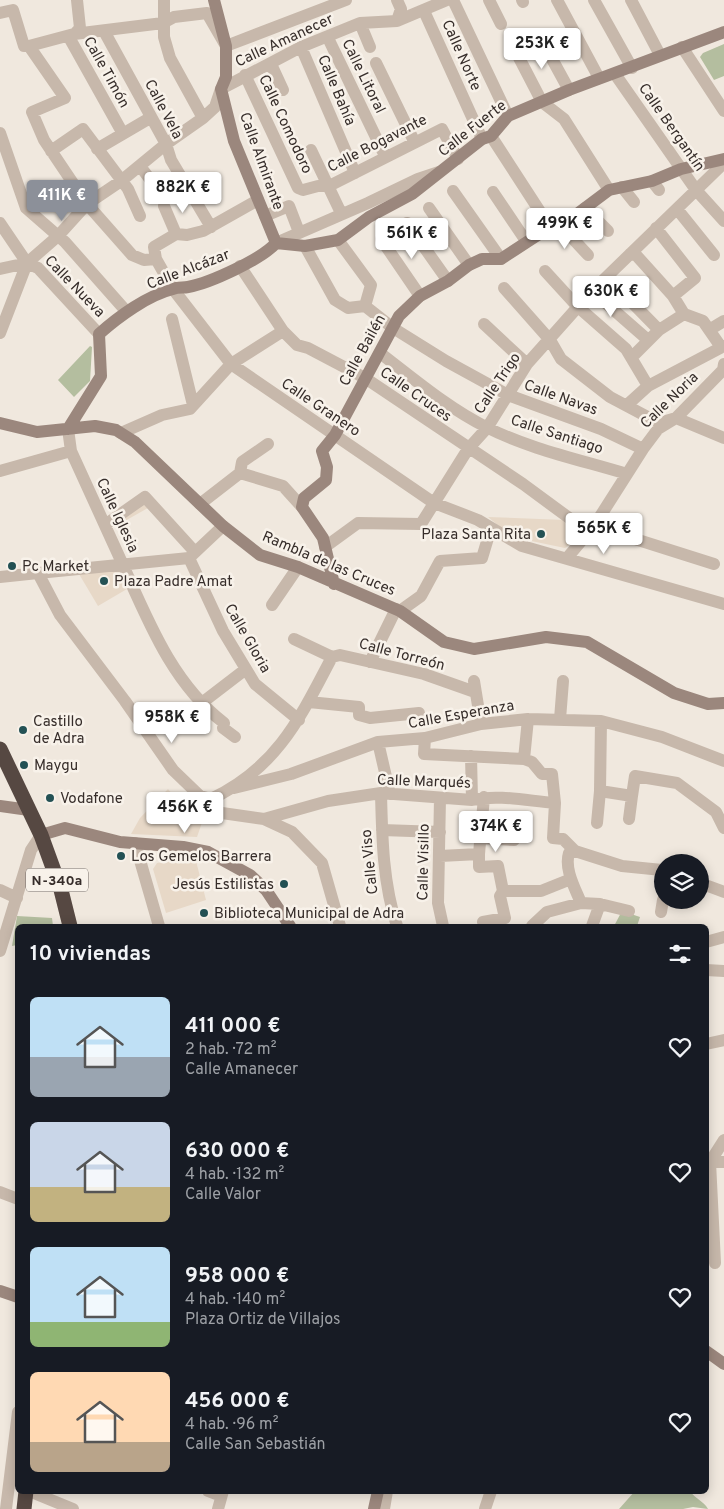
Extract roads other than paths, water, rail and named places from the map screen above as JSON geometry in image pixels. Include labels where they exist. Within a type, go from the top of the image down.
[{"type":"highway","name":"N-340a","points":[[0,748],[41,835],[61,890],[70,924]]},
{"type":"highway","points":[[24,1509],[27,1494]]},
{"type":"street","name":"Calle Timón","points":[[77,0],[80,28],[70,39],[122,132]]},
{"type":"street","points":[[164,0],[165,14],[163,23],[170,58],[203,118]]},
{"type":"street","name":"Calle Amanecer","points":[[27,263],[58,236],[87,204],[121,181],[215,107],[226,76],[226,46],[214,0]]},
{"type":"street","points":[[0,13],[13,10],[24,46],[74,34],[163,23],[174,17],[207,14],[226,46],[309,6],[346,0]]},
{"type":"street","points":[[397,0],[400,9],[397,21]]},
{"type":"street","name":"Calle Amanecer","points":[[221,89],[245,75],[301,48],[360,23],[397,21],[447,0]]},
{"type":"street","points":[[453,0],[508,116]]},
{"type":"street","points":[[490,0],[501,24]]},
{"type":"street","points":[[558,0],[599,78]]},
{"type":"street","points":[[594,0],[632,68]]},
{"type":"street","points":[[631,0],[660,55]]},
{"type":"street","name":"Calle Norte","points":[[424,11],[487,138],[556,227],[588,255]]},
{"type":"street","points":[[360,23],[370,47]]},
{"type":"street","name":"Calle Vela","points":[[104,31],[150,118],[166,144],[171,160],[211,226]]},
{"type":"street","name":"Calle Fuerte","points":[[276,243],[305,246],[338,240],[369,217],[412,194],[487,138],[508,116],[599,78],[632,68],[660,55],[724,32]]},
{"type":"street","points":[[540,37],[569,90]]},
{"type":"street","name":"Calle Litoral","points":[[328,38],[386,156]]},
{"type":"street","points":[[29,46],[65,98],[32,112],[44,140],[87,204],[132,256],[144,260],[156,259],[154,247],[176,234],[187,235],[211,226],[258,200]]},
{"type":"street","points":[[682,47],[724,111]]},
{"type":"street","name":"Calle Bahía","points":[[301,48],[355,173]]},
{"type":"street","points":[[515,50],[542,102],[564,119],[608,190]]},
{"type":"street","points":[[376,63],[414,141]]},
{"type":"street","points":[[271,64],[283,90]]},
{"type":"street","name":"Calle Bergantín","points":[[615,74],[696,190],[722,214]]},
{"type":"street","name":"Calle Comodoro","points":[[245,75],[298,188]]},
{"type":"street","name":"Calle Almirante","points":[[221,89],[234,141],[276,243]]},
{"type":"street","points":[[97,149],[122,132],[150,118]]},
{"type":"street","points":[[51,151],[83,129],[128,189],[140,216]]},
{"type":"street","name":"Calle Bogavante","points":[[298,188],[303,190],[318,186],[329,186],[414,141],[442,129],[458,159]]},
{"type":"street","points":[[0,133],[26,208],[58,236],[126,311]]},
{"type":"street","points":[[311,150],[341,213]]},
{"type":"street","name":"Calle Bailén","points":[[302,507],[304,498],[326,480],[327,467],[322,451],[335,435],[400,316],[420,296],[448,281],[469,265],[482,259],[501,259],[526,241],[556,227],[608,190],[622,187],[656,185],[681,169],[724,159]]},
{"type":"street","name":"Calle Trigo","points":[[325,547],[358,523],[422,524],[468,449],[487,428],[527,364],[550,340],[577,306],[724,163]]},
{"type":"street","points":[[140,166],[155,186]]},
{"type":"street","name":"Calle Alcázar","points":[[98,334],[126,311],[173,288],[189,287],[240,266],[270,250],[276,243],[299,232],[368,203],[418,179],[442,172]]},
{"type":"street","points":[[622,187],[634,202]]},
{"type":"street","points":[[453,191],[501,259]]},
{"type":"street","points":[[493,192],[526,241]]},
{"type":"street","points":[[164,206],[176,234]]},
{"type":"street","points":[[265,216],[289,206],[299,232]]},
{"type":"street","points":[[429,208],[469,265]]},
{"type":"street","points":[[585,208],[608,231]]},
{"type":"street","points":[[677,210],[714,255]]},
{"type":"street","name":"Calle Nueva","points":[[0,223],[27,263],[38,268],[98,334]]},
{"type":"street","points":[[407,223],[448,281]]},
{"type":"street","points":[[656,228],[695,278],[673,296]]},
{"type":"street","points":[[381,239],[420,296]]},
{"type":"street","points":[[305,246],[335,300],[348,308],[365,306],[371,284],[338,240]]},
{"type":"street","points":[[627,405],[648,386],[723,347],[703,321],[684,314],[673,296],[636,255],[630,254]]},
{"type":"street","name":"Calle Granero","points":[[156,259],[173,288],[231,364],[391,475],[434,502],[478,520],[522,546],[724,604]]},
{"type":"street","points":[[0,269],[27,263]]},
{"type":"street","points":[[0,333],[27,263]]},
{"type":"street","name":"Calle Cruces","points":[[240,266],[283,331],[297,345],[308,348],[366,378],[468,449],[523,484],[580,526],[594,526],[714,564]]},
{"type":"street","points":[[545,271],[577,306],[626,349],[648,386]]},
{"type":"street","points":[[607,276],[659,330]]},
{"type":"street","points":[[504,288],[550,340],[562,359],[610,397],[659,423],[676,418],[724,438]]},
{"type":"street","points":[[592,291],[648,340]]},
{"type":"street","name":"Calle Navas","points":[[365,306],[393,328],[508,395],[602,430],[643,449]]},
{"type":"street","points":[[632,357],[659,330],[684,314]]},
{"type":"street","points":[[172,320],[193,405]]},
{"type":"street","points":[[709,330],[724,321]]},
{"type":"street","points":[[484,324],[527,364]]},
{"type":"street","points":[[121,433],[162,415],[190,410],[231,364],[283,331]]},
{"type":"street","points":[[68,429],[101,376],[98,334]]},
{"type":"street","name":"Calle Santiago","points":[[380,353],[454,408],[487,428],[538,447],[627,474]]},
{"type":"street","name":"Calle Noria","points":[[566,558],[594,526],[643,449],[658,429],[676,418],[723,370],[724,364]]},
{"type":"street","name":"Rambla de las Cruces","points":[[0,424],[37,432],[95,426],[116,430],[135,442],[222,526],[260,555],[298,566],[334,584],[398,610],[444,642],[474,649],[546,637],[588,642],[674,693],[708,704],[724,703]]},
{"type":"street","name":"Calle Iglesia","points":[[68,429],[71,452],[151,629],[170,664],[202,702],[224,723],[223,728],[235,737]]},
{"type":"street","points":[[200,504],[240,473],[242,462],[268,444]]},
{"type":"street","points":[[0,471],[71,452]]},
{"type":"street","points":[[240,473],[283,486],[302,507],[323,538],[334,584]]},
{"type":"street","name":"Calle Gloria","points":[[105,525],[145,497],[192,555],[223,631],[255,684],[299,720]]},
{"type":"street","points":[[0,577],[192,555],[222,526]]},
{"type":"street","points":[[370,662],[398,610],[421,596],[440,562],[482,558],[491,528]]},
{"type":"street","points":[[272,605],[298,566]]},
{"type":"street","points":[[38,573],[60,616],[125,701],[173,770],[200,796],[211,799],[234,788],[259,770],[299,720],[332,657]]},
{"type":"street","name":"Calle Torreón","points":[[294,639],[332,657],[340,655],[475,686],[481,724]]},
{"type":"street","points":[[202,702],[246,669]]},
{"type":"street","points":[[560,719],[563,681]]},
{"type":"street","points":[[308,702],[358,707],[359,715],[370,718],[419,713]]},
{"type":"street","points":[[524,759],[528,719]]},
{"type":"street","name":"Calle Esperanza","points":[[234,788],[291,774],[378,742],[425,738],[481,724],[528,719],[601,721],[662,737],[724,761]]},
{"type":"street","points":[[597,823],[600,791],[601,721]]},
{"type":"street","points":[[425,738],[424,754],[524,759],[532,762],[542,774],[552,774],[555,803],[553,838],[563,839],[575,851],[622,866],[654,869]]},
{"type":"street","name":"Calle Viso","points":[[378,742],[385,794],[382,830],[386,881],[396,924]]},
{"type":"street","points":[[471,756],[478,798],[481,838],[479,867],[498,866],[503,891],[500,896],[505,918],[484,922]]},
{"type":"street","points":[[629,819],[635,776],[677,783],[716,812],[724,828]]},
{"type":"street","points":[[600,791],[632,796]]},
{"type":"street","name":"Calle Marqués","points":[[264,818],[328,801],[385,794],[555,803]]},
{"type":"street","name":"Calle Visillo","points":[[440,798],[438,903],[443,924]]},
{"type":"street","points":[[211,799],[215,812],[264,818],[292,832],[322,862],[341,924]]},
{"type":"street","points":[[0,806],[28,810]]},
{"type":"street","points":[[0,951],[31,850],[41,835],[65,828],[120,842],[208,852],[250,875],[266,890],[289,924]]},
{"type":"street","points":[[382,830],[440,832]]},
{"type":"street","points":[[481,838],[514,840]]},
{"type":"street","points":[[135,843],[157,924]]},
{"type":"street","points":[[575,851],[569,853],[567,860],[571,879],[581,903]]},
{"type":"street","points":[[440,856],[479,854]]},
{"type":"street","points":[[503,891],[541,891],[571,879]]},
{"type":"street","points":[[709,886],[724,892]]},
{"type":"street","points":[[0,890],[17,898]]},
{"type":"street","points":[[534,924],[547,912],[581,903],[600,904],[629,911]]},
{"type":"street","points":[[593,924],[600,904]]},
{"type":"street","points":[[709,941],[724,937]]},
{"type":"street","points":[[709,970],[724,971]]},
{"type":"street","points":[[709,1043],[724,1040]]},
{"type":"street","points":[[709,1161],[724,1140]]},
{"type":"street","points":[[709,1162],[724,1162]]},
{"type":"street","points":[[709,1166],[718,1205],[715,1263]]},
{"type":"street","points":[[0,1192],[15,1198]]},
{"type":"street","points":[[0,1291],[15,1296]]},
{"type":"street","points":[[709,1353],[724,1364]]},
{"type":"street","points":[[6,1509],[15,1436]]},
{"type":"street","points":[[36,1494],[73,1509]]},
{"type":"street","points":[[42,1509],[44,1494]]},
{"type":"street","points":[[218,1509],[222,1494]]},
{"type":"street","points":[[374,1509],[377,1494]]},
{"type":"street","points":[[384,1509],[386,1494]]},
{"type":"street","points":[[485,1509],[490,1494]]},
{"type":"place","name":"Plaza Santa Rita","points":[[541,534]]},
{"type":"place","name":"Pc Market","points":[[12,566]]},
{"type":"place","name":"Plaza Padre Amat","points":[[104,581]]},
{"type":"place","name":"Castillo de Adra","points":[[23,730]]},
{"type":"place","name":"Maygu","points":[[24,765]]},
{"type":"place","name":"Vodafone","points":[[50,798]]},
{"type":"place","name":"Los Gemelos Barrera","points":[[121,856]]},
{"type":"place","name":"Jesús Estilistas","points":[[284,884]]},
{"type":"place","name":"Biblioteca Municipal de Adra","points":[[204,913]]}]
